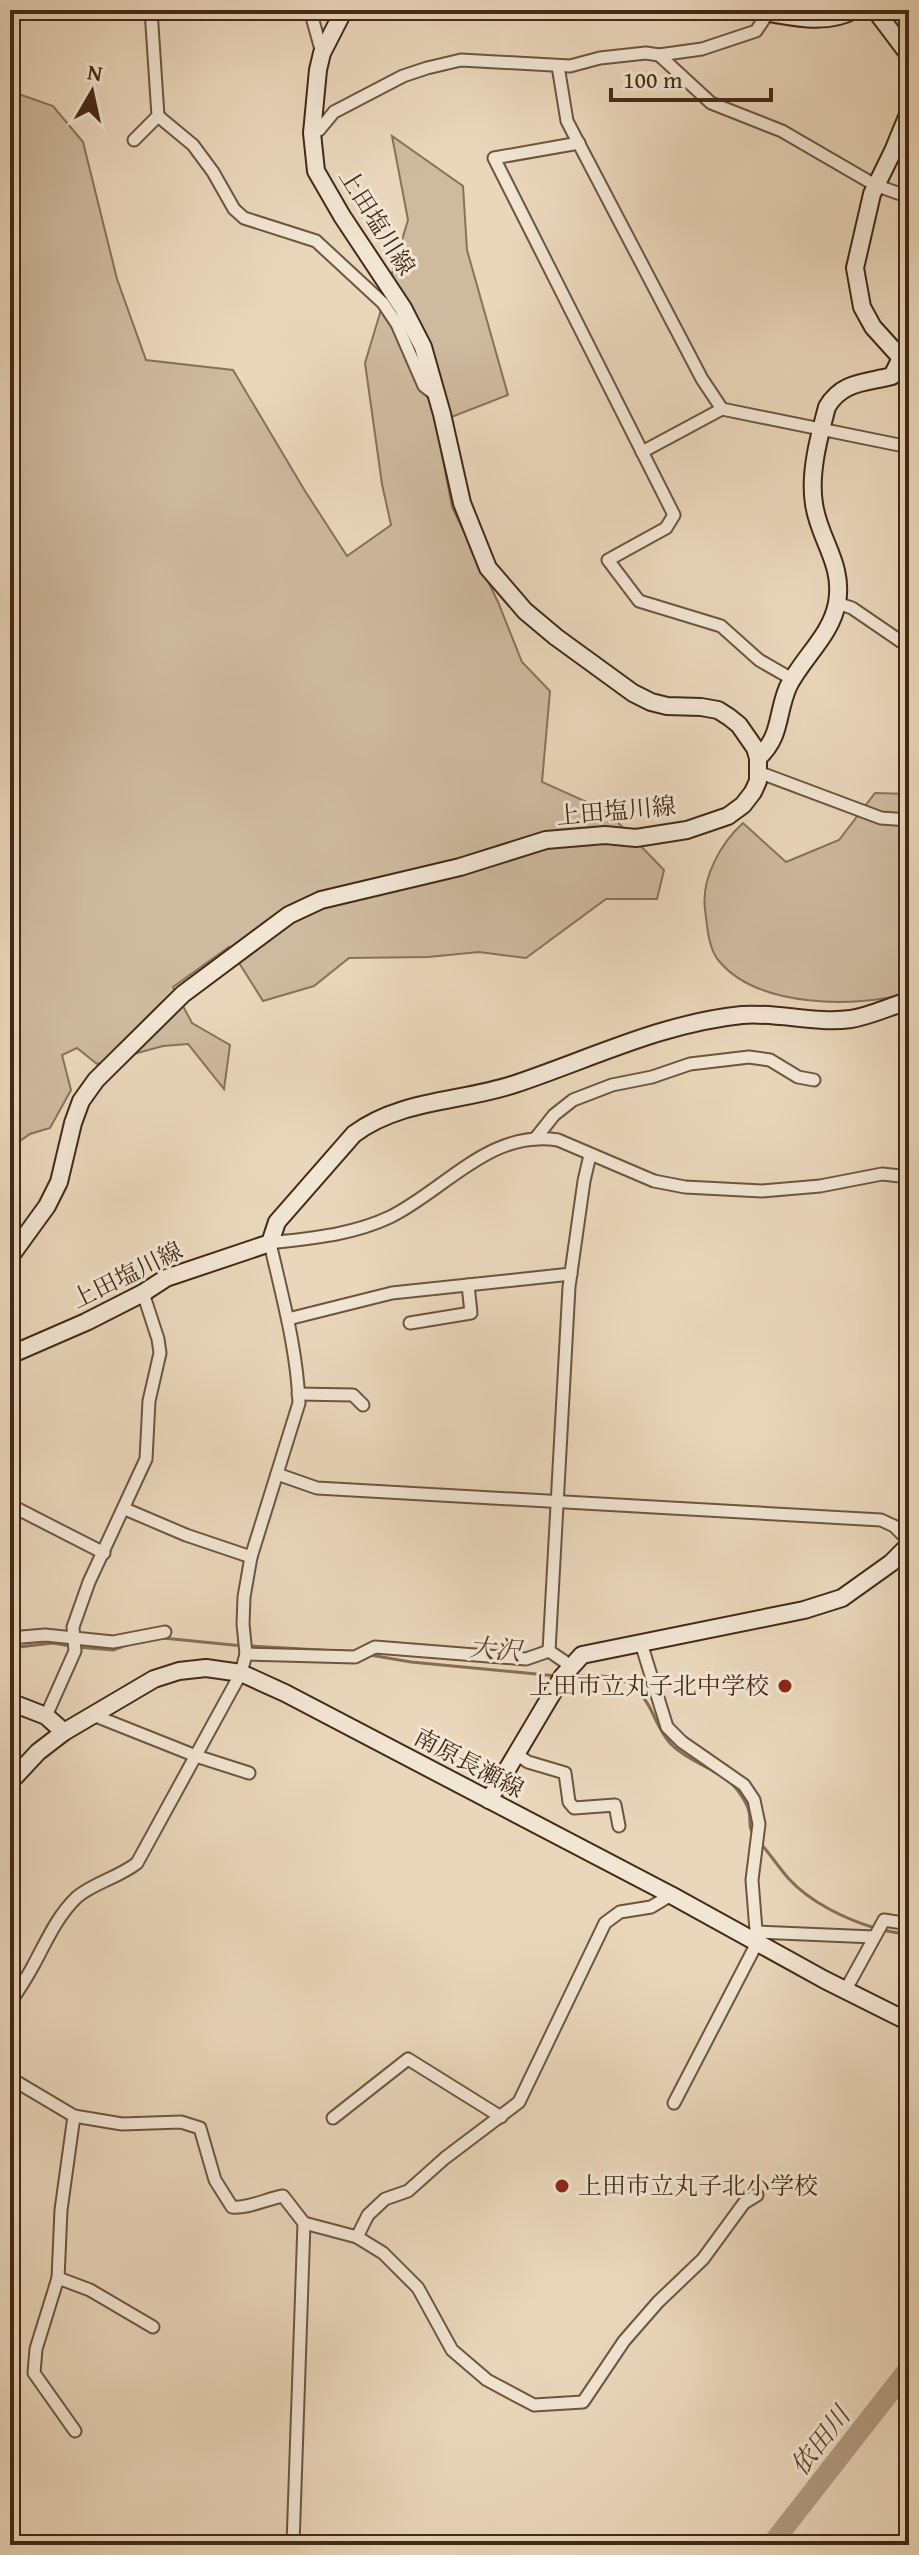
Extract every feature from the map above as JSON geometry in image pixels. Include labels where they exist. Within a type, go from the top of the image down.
[{"type":"main road","name":"上田塩川線","points":[[10,1257],[47,1206],[59,1182],[73,1123],[81,1101],[96,1080],[183,994],[289,915],[321,900],[460,867],[546,840],[605,835],[636,838],[697,827],[728,816],[743,805],[753,792],[758,765],[748,737],[729,717],[718,710],[651,702],[633,693],[556,637],[507,592],[488,568],[462,503],[423,347],[409,319],[316,171],[312,133],[322,53],[344,10]]},
{"type":"main road","points":[[765,11],[830,17],[854,10]]},
{"type":"main road","points":[[875,10],[909,55]]},
{"type":"main road","points":[[758,765],[775,740],[782,705],[792,679],[828,628],[837,603],[836,562],[818,522],[814,504],[813,484],[827,407],[834,396],[854,383],[892,376],[905,360],[873,327],[862,307],[855,268],[875,185],[909,112]]},
{"type":"main road","points":[[270,1243],[277,1222],[354,1134],[416,1104],[512,1085],[625,1042],[703,1021],[773,1014],[852,1019],[909,1001]]},
{"type":"main road","name":"上田塩川線","points":[[10,1355],[45,1342],[143,1293],[166,1278],[270,1243]]},
{"type":"main road","points":[[489,1800],[562,1677],[582,1655],[804,1610],[842,1598],[891,1563],[909,1543]]},
{"type":"main road","name":"南原長瀬線","points":[[10,1782],[38,1752],[64,1732],[154,1679],[179,1671],[206,1668],[241,1673],[266,1683],[758,1938],[845,1991],[909,2022]]},
{"type":"main road","points":[[11,1705],[46,1716],[64,1732]]},
{"type":"street","points":[[151,10],[158,116],[193,145],[234,209],[244,218],[316,241],[383,303],[397,324],[424,386],[437,397]]},
{"type":"street","points":[[310,10],[322,53]]},
{"type":"street","points":[[312,133],[319,130],[334,112],[403,76],[427,68],[461,60],[558,66],[600,58],[702,49],[756,31],[765,11]]},
{"type":"street","points":[[659,55],[711,103],[782,131],[875,185],[909,197]]},
{"type":"street","points":[[558,66],[567,121],[702,379],[722,409]]},
{"type":"street","points":[[134,140],[158,116]]},
{"type":"street","points":[[579,143],[494,158],[674,515],[666,528],[608,560],[639,601],[721,626],[759,660],[792,679]]},
{"type":"street","points":[[642,452],[722,409],[909,447]]},
{"type":"street","points":[[837,603],[852,608],[909,647]]},
{"type":"street","points":[[758,765],[881,818],[909,820]]},
{"type":"street","points":[[535,1139],[554,1115],[573,1100],[612,1085],[652,1077],[690,1064],[749,1057],[770,1060],[798,1077],[814,1080]]},
{"type":"street","points":[[10,2003],[49,1935],[75,1900],[88,1889],[122,1875],[137,1863],[241,1673],[246,1654],[244,1597],[251,1557],[299,1403],[288,1319],[270,1243],[344,1233],[388,1218],[427,1196],[469,1162],[509,1144],[535,1139],[558,1140],[654,1181],[721,1190],[762,1191],[820,1186],[882,1174],[909,1177]]},
{"type":"street","points":[[549,1651],[571,1274],[590,1155]]},
{"type":"street","points":[[288,1319],[392,1293],[571,1274]]},
{"type":"street","points":[[410,1323],[471,1313],[468,1285]]},
{"type":"street","points":[[46,1716],[75,1651],[73,1627],[146,1459],[149,1401],[160,1353],[143,1293]]},
{"type":"street","points":[[298,1394],[353,1395],[363,1405]]},
{"type":"street","points":[[277,1474],[317,1488],[881,1520],[894,1526],[909,1543]]},
{"type":"street","points":[[10,1505],[104,1553]]},
{"type":"street","points":[[125,1509],[186,1535],[251,1557]]},
{"type":"street","points":[[10,1638],[45,1635],[113,1642],[165,1632]]},
{"type":"street","points":[[641,1643],[667,1727],[682,1742],[744,1785],[754,1800],[759,1824],[752,1880],[758,1938],[674,2103]]},
{"type":"street","points":[[246,1654],[355,1657],[375,1647],[526,1659],[549,1651]]},
{"type":"street","points":[[549,1651],[571,1666]]},
{"type":"street","points":[[93,1715],[196,1756],[249,1773]]},
{"type":"street","points":[[516,1754],[528,1762],[565,1773],[569,1802],[574,1808],[615,1805],[619,1826]]},
{"type":"street","points":[[357,2237],[368,2215],[385,2199],[408,2191],[445,2158],[519,2102],[605,1923],[620,1912],[651,1907],[671,1895]]},
{"type":"street","points":[[845,1991],[884,1920],[909,1924]]},
{"type":"street","points":[[758,1938],[874,1937]]},
{"type":"street","points":[[333,2118],[408,2059],[501,2117]]},
{"type":"street","points":[[10,2078],[74,2116],[122,2124],[181,2122],[200,2128],[215,2180],[232,2207],[246,2207],[262,2199],[283,2196],[304,2223],[357,2237],[383,2253],[418,2288],[452,2350],[487,2380],[534,2405],[583,2402],[624,2341],[658,2302],[703,2259],[744,2203],[757,2195]]},
{"type":"street","points":[[74,2116],[61,2210],[58,2278],[36,2349],[34,2373],[75,2431]]},
{"type":"street","points":[[293,2545],[304,2223]]},
{"type":"street","points":[[58,2278],[90,2290],[153,2327]]},
{"type":"shaded area","points":[[10,91],[53,106],[83,142],[117,279],[146,360],[233,370],[347,556],[391,525],[365,363],[408,220],[392,136],[463,186],[467,250],[508,395],[436,423],[452,507],[498,602],[522,662],[550,691],[542,782],[607,811],[664,870],[657,899],[606,899],[526,958],[479,952],[428,957],[349,958],[314,986],[263,1001],[229,947],[173,987],[192,1023],[230,1045],[224,1089],[188,1044],[163,1046],[97,1064],[77,1048],[62,1055],[71,1090],[50,1128],[30,1134],[10,1148]]},
{"type":"shaded area","points":[[875,793],[909,794],[909,993],[862,1001],[809,1000],[782,996],[736,976],[712,950],[705,909],[709,873],[727,841],[743,823],[786,862],[839,840]]},
{"type":"waterway","name":"大沢","points":[[163,1638],[355,1652]]},
{"type":"waterway","name":"大沢","points":[[10,1648],[53,1643],[70,1646]]},
{"type":"waterway","name":"大沢","points":[[77,1647],[113,1650],[132,1643]]},
{"type":"waterway","name":"大沢","points":[[370,1655],[557,1676]]},
{"type":"waterway","name":"大沢","points":[[573,1676],[611,1677],[639,1691],[670,1743],[724,1778],[738,1791],[745,1801],[754,1835]]},
{"type":"waterway","name":"大沢","points":[[761,1844],[789,1879],[807,1895],[840,1915],[875,1928]]},
{"type":"waterway","name":"大沢","points":[[882,1930],[909,1935]]},
{"type":"waterway","name":"依田川","points":[[771,2545],[909,2368]]},
{"type":"place","name":"上田市立丸子北中学校","points":[[785,1686]]},
{"type":"place","name":"上田市立丸子北小学校","points":[[562,2186]]}]
